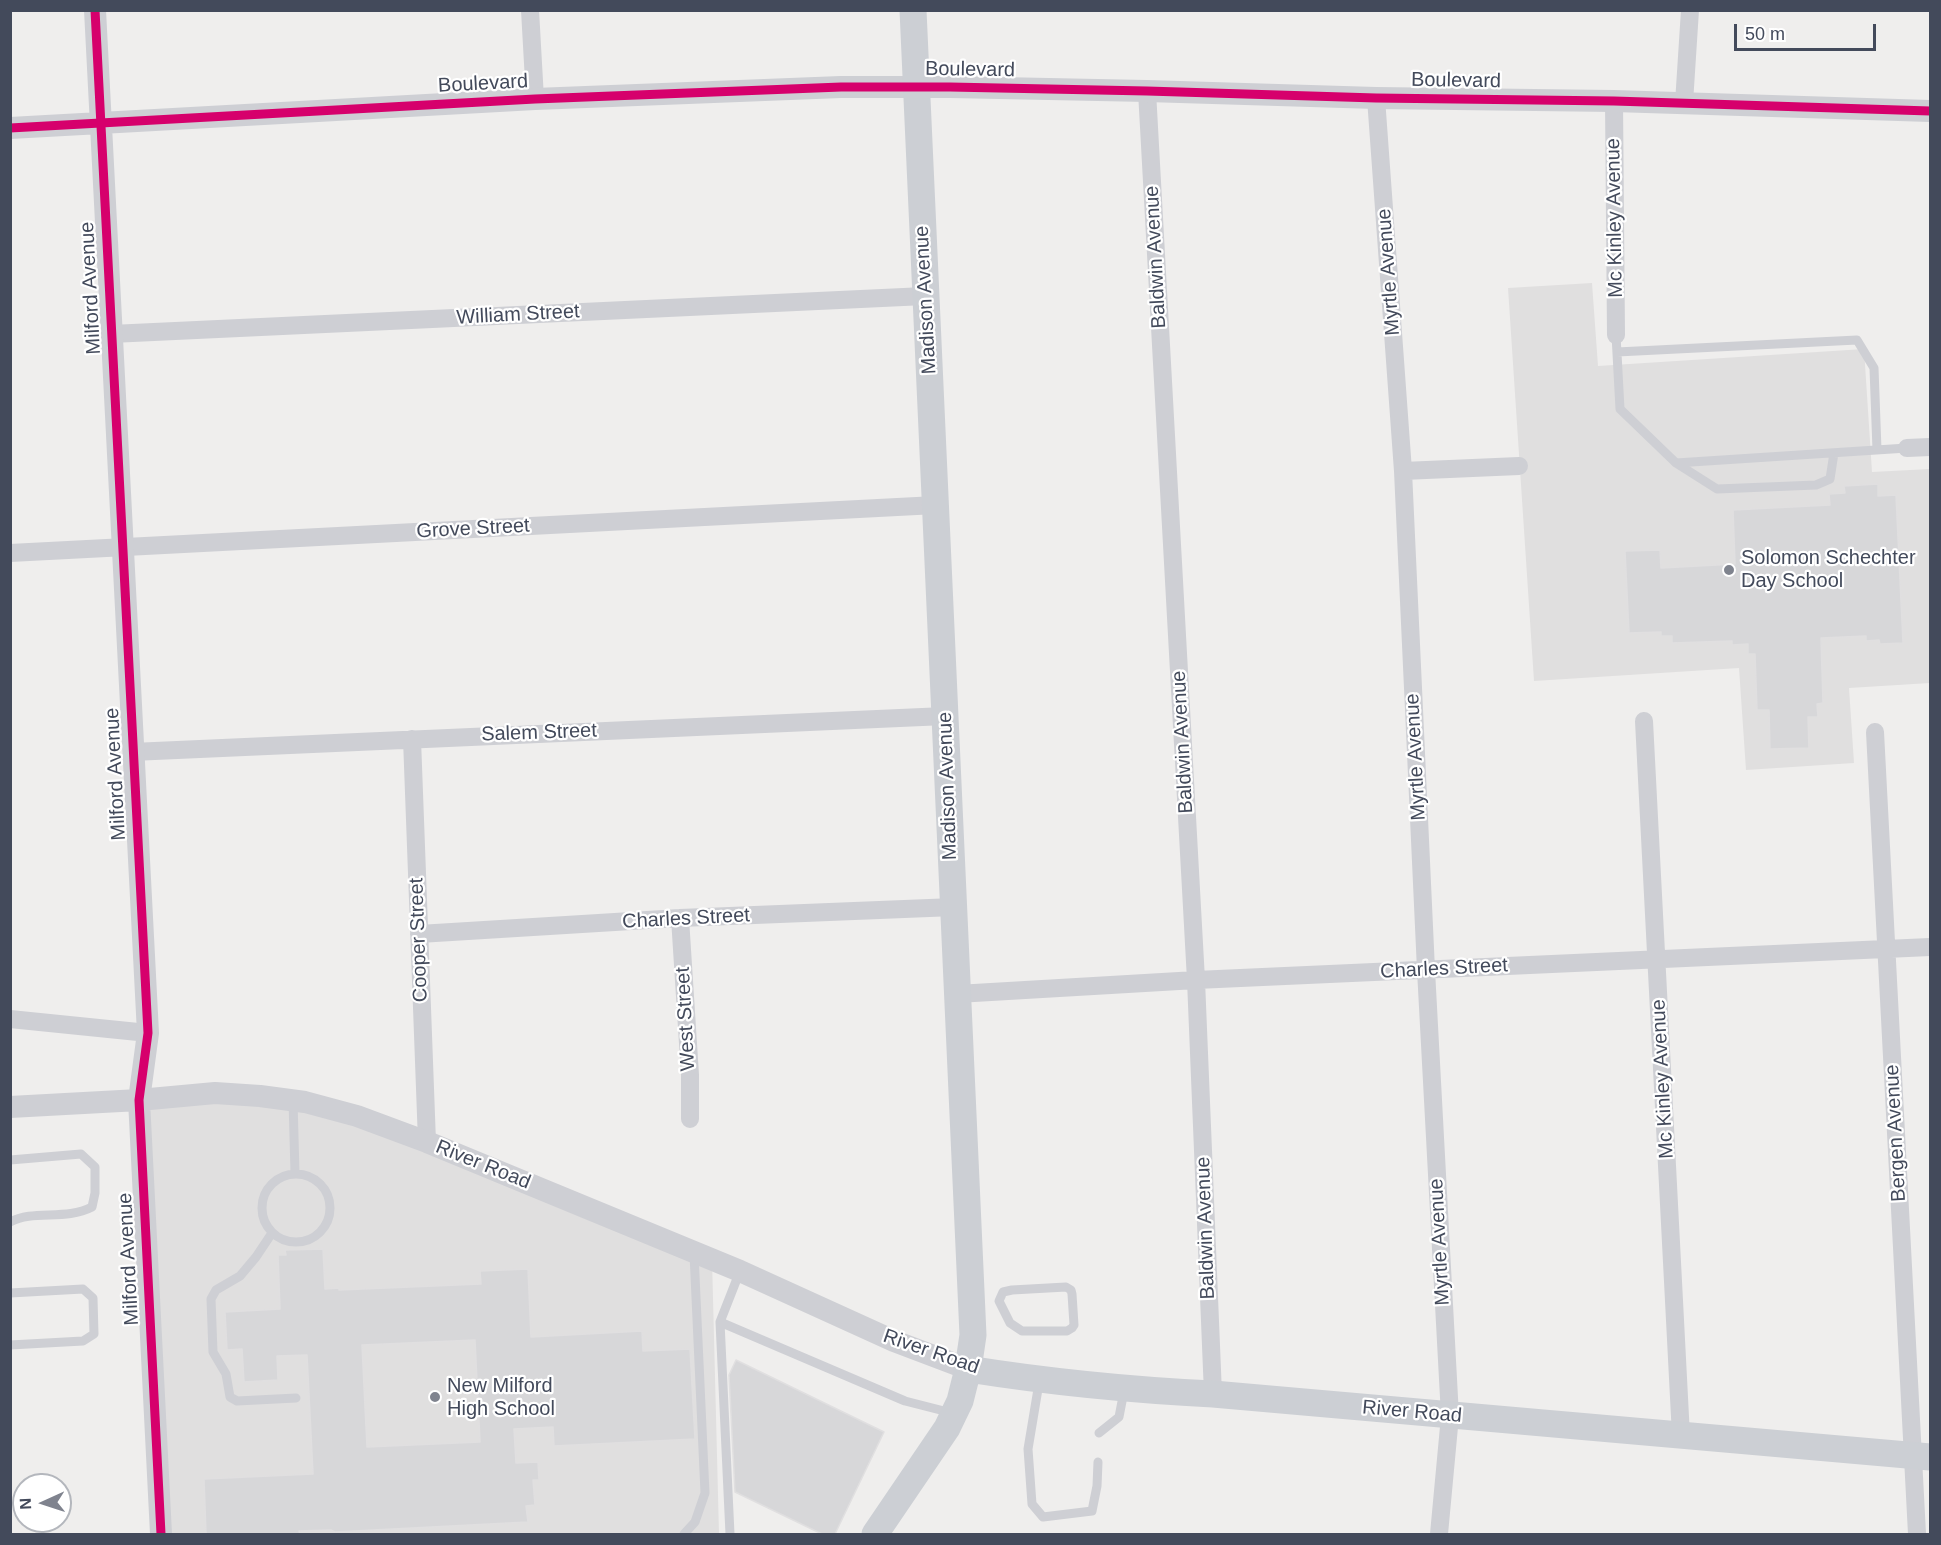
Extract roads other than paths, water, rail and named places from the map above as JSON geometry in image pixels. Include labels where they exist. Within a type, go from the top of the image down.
[{"type":"main road","name":"Madison Avenue","points":[[875,1534],[947,1428],[954,1414],[968,1369],[973,1335],[986,1302],[957,994],[913,10]]},
{"type":"main road","name":"River Road","points":[[968,1369],[1039,1380],[1124,1389],[1214,1394],[1922,1456]]},
{"type":"street","name":"Milford Avenue","points":[[95,10],[148,1034],[139,1100],[161,1534]]},
{"type":"street","points":[[530,10],[535,99]]},
{"type":"street","points":[[1684,104],[1690,10]]},
{"type":"street","name":"Boulevard","points":[[10,128],[535,99],[841,87],[1614,101],[1930,111]]},
{"type":"street","name":"Baldwin Avenue","points":[[1147,91],[1196,981],[1214,1394]]},
{"type":"street","name":"Myrtle Avenue","points":[[1376,98],[1403,471],[1426,970],[1450,1416],[1439,1534]]},
{"type":"street","name":"Mc Kinley Avenue","points":[[1614,101],[1617,343]]},
{"type":"street","name":"William Street","points":[[111,334],[925,296]]},
{"type":"street","points":[[1907,448],[1930,447]]},
{"type":"street","points":[[1403,471],[1519,466]]},
{"type":"street","name":"Grove Street","points":[[10,553],[936,505]]},
{"type":"street","name":"Salem Street","points":[[132,752],[945,716]]},
{"type":"street","name":"Mc Kinley Avenue","points":[[1644,721],[1681,1436]]},
{"type":"street","name":"Bergen Avenue","points":[[1875,732],[1887,949],[1922,1456],[1917,1534]]},
{"type":"street","name":"Cooper Street","points":[[412,739],[427,1142]]},
{"type":"street","name":"Charles Street","points":[[419,934],[680,918],[954,907]]},
{"type":"street","name":"West Street","points":[[680,918],[690,1075],[690,1119]]},
{"type":"street","name":"Charles Street","points":[[957,994],[1930,947]]},
{"type":"street","points":[[10,1019],[148,1034]]},
{"type":"street","name":"River Road","points":[[10,1107],[139,1100],[215,1093],[293,1100],[357,1116],[427,1142],[740,1270],[894,1341],[968,1369]]},
{"type":"lane","points":[[1833,453],[1830,479],[1816,485],[1717,489],[1676,463],[1620,409],[1617,343],[1857,340],[1874,368],[1877,450]]},
{"type":"lane","points":[[1676,463],[1907,448]]},
{"type":"lane","points":[[293,1100],[295,1173]]},
{"type":"lane","points":[[10,1160],[81,1154],[95,1167],[95,1193],[92,1207],[80,1213],[21,1216],[10,1222]]},
{"type":"lane","points":[[295,1173],[317,1180],[325,1189],[330,1213],[326,1224],[318,1233],[308,1240],[296,1242],[286,1241],[272,1233],[263,1219],[261,1209],[262,1198],[274,1180],[295,1173]]},
{"type":"lane","points":[[272,1233],[240,1276],[216,1290],[211,1299],[213,1352],[226,1374],[230,1397],[237,1401],[296,1398]]},
{"type":"lane","points":[[684,1534],[695,1522],[705,1493],[694,1252]]},
{"type":"lane","points":[[730,1534],[720,1322],[740,1270]]},
{"type":"lane","points":[[1066,1287],[1071,1290],[1072,1294],[1074,1325],[1067,1331],[1022,1331],[986,1302],[1003,1292],[1012,1290],[1066,1287]]},
{"type":"lane","points":[[10,1293],[83,1289],[93,1298],[94,1334],[83,1341],[10,1345]]},
{"type":"lane","points":[[720,1322],[905,1401],[954,1414]]},
{"type":"lane","points":[[1039,1380],[1028,1449],[1032,1504],[1043,1516],[1092,1511],[1097,1486],[1098,1462]]},
{"type":"lane","points":[[1100,1433],[1119,1417],[1124,1389]]},
{"type":"place","name":"Solomon Schechter Day School","points":[[1729,570]]},
{"type":"place","name":"New Milford High School","points":[[435,1397]]}]
